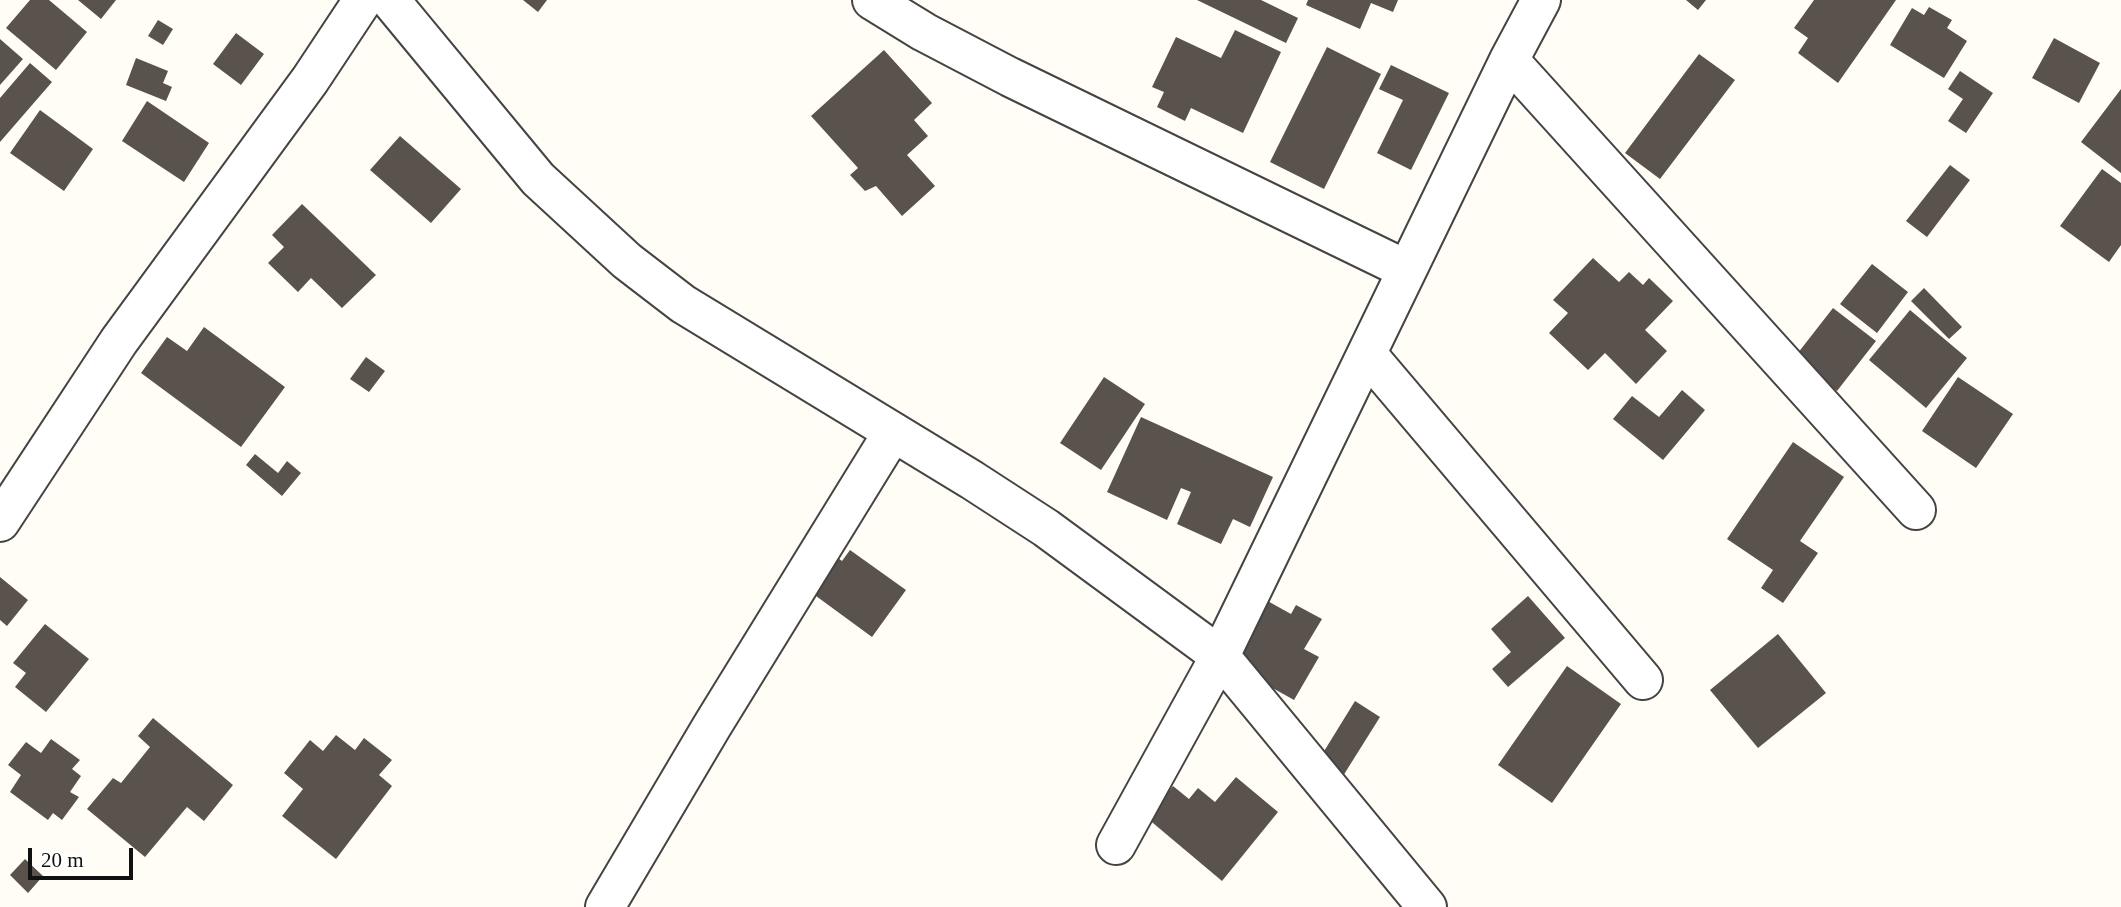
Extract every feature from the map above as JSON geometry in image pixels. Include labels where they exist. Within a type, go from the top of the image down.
[{"type":"street","points":[[0,522],[119,341],[310,80],[363,0]]},
{"type":"street","points":[[390,0],[538,180],[627,261],[683,304],[1046,528],[1220,656],[1427,907]]},
{"type":"street","points":[[872,0],[925,32],[1010,77],[1407,270]]},
{"type":"street","points":[[1116,845],[1220,656],[1509,60],[1541,0]]},
{"type":"street","points":[[1509,60],[1916,510]]},
{"type":"street","points":[[1367,354],[1643,680]]},
{"type":"street","points":[[605,907],[892,432]]},
{"type":"building","points":[[30,0],[49,0],[87,32],[56,70],[6,28]]},
{"type":"building","points":[[78,0],[116,0],[101,19]]},
{"type":"building","points":[[523,0],[547,0],[538,12]]},
{"type":"building","points":[[1197,0],[1261,0],[1298,18],[1286,43]]},
{"type":"building","points":[[1308,0],[1398,0],[1393,12],[1371,3],[1360,29],[1306,5]]},
{"type":"building","points":[[1686,0],[1706,0],[1698,10]]},
{"type":"building","points":[[1814,0],[1896,0],[1838,83],[1798,53],[1808,38],[1794,28]]},
{"type":"building","points":[[1929,7],[1952,20],[1947,28],[1967,41],[1944,78],[1890,45],[1912,8],[1924,15]]},
{"type":"building","points":[[158,20],[173,29],[163,45],[148,36]]},
{"type":"building","points":[[1235,30],[1281,52],[1243,133],[1191,108],[1185,121],[1157,107],[1164,92],[1152,87],[1176,37],[1221,58]]},
{"type":"building","points":[[236,33],[264,54],[241,85],[213,64]]},
{"type":"building","points":[[2054,38],[2100,63],[2079,103],[2032,78]]},
{"type":"building","points":[[0,39],[23,59],[0,85]]},
{"type":"building","points":[[1327,47],[1381,74],[1324,189],[1270,162]]},
{"type":"building","points":[[884,50],[932,103],[914,120],[928,136],[907,155],[935,186],[902,216],[876,186],[865,191],[850,175],[858,168],[811,116]]},
{"type":"building","points":[[1699,54],[1735,80],[1660,179],[1625,153]]},
{"type":"building","points":[[136,58],[168,71],[163,83],[172,87],[166,101],[126,85]]},
{"type":"building","points":[[30,63],[52,82],[0,142],[0,98]]},
{"type":"building","points":[[1391,65],[1449,93],[1411,170],[1377,153],[1403,100],[1379,89]]},
{"type":"building","points":[[1960,71],[1993,93],[1966,133],[1948,121],[1963,99],[1948,89]]},
{"type":"building","points":[[2121,89],[2121,173],[2081,142]]},
{"type":"building","points":[[147,101],[209,143],[184,182],[122,141]]},
{"type":"building","points":[[40,110],[93,149],[64,191],[10,153]]},
{"type":"building","points":[[400,136],[461,189],[431,223],[370,170]]},
{"type":"building","points":[[1950,165],[1970,180],[1927,237],[1906,221]]},
{"type":"building","points":[[2102,169],[2121,183],[2121,245],[2109,262],[2060,226]]},
{"type":"building","points":[[302,204],[376,275],[342,308],[311,278],[298,292],[268,263],[284,247],[272,235]]},
{"type":"building","points":[[1593,258],[1619,282],[1629,272],[1643,285],[1649,278],[1673,301],[1645,330],[1667,351],[1636,384],[1605,353],[1588,370],[1549,333],[1568,313],[1553,300]]},
{"type":"building","points":[[1872,264],[1908,292],[1877,333],[1840,304]]},
{"type":"building","points":[[1924,288],[1962,327],[1949,339],[1911,301]]},
{"type":"building","points":[[1833,308],[1876,341],[1837,391],[1794,358]]},
{"type":"building","points":[[1910,310],[1967,358],[1926,408],[1869,360]]},
{"type":"building","points":[[204,327],[285,387],[241,447],[141,373],[167,337],[187,351]]},
{"type":"building","points":[[366,357],[385,371],[369,392],[350,379]]},
{"type":"building","points":[[1104,377],[1145,404],[1101,470],[1060,443]]},
{"type":"building","points":[[1958,377],[2013,414],[1976,468],[1922,431]]},
{"type":"building","points":[[1682,390],[1705,410],[1663,460],[1613,419],[1632,396],[1659,417]]},
{"type":"building","points":[[1141,417],[1273,477],[1250,527],[1233,519],[1221,544],[1177,524],[1191,492],[1181,488],[1167,520],[1107,492]]},
{"type":"building","points":[[1793,442],[1844,477],[1800,541],[1818,553],[1783,603],[1761,588],[1773,570],[1727,539]]},
{"type":"building","points":[[255,454],[278,473],[287,461],[301,473],[282,496],[246,465]]},
{"type":"building","points":[[827,550],[842,561],[850,550],[906,590],[872,637],[801,585]]},
{"type":"building","points":[[0,577],[28,600],[7,626],[0,620]]},
{"type":"building","points":[[1528,596],[1565,638],[1508,687],[1492,669],[1511,652],[1491,629]]},
{"type":"building","points":[[1264,599],[1291,614],[1296,605],[1322,619],[1304,649],[1319,657],[1294,700],[1228,663]]},
{"type":"building","points":[[45,624],[89,659],[46,712],[15,687],[26,673],[13,663]]},
{"type":"building","points":[[1778,634],[1826,693],[1758,748],[1710,690]]},
{"type":"building","points":[[1567,666],[1621,704],[1552,803],[1498,765]]},
{"type":"building","points":[[1355,701],[1380,717],[1343,776],[1318,761]]},
{"type":"building","points":[[153,718],[233,785],[204,821],[187,807],[145,857],[87,809],[113,778],[121,783],[150,747],[138,736]]},
{"type":"building","points":[[336,735],[355,750],[364,738],[392,760],[379,775],[392,786],[336,859],[282,816],[303,789],[284,773],[310,740],[323,751]]},
{"type":"building","points":[[51,739],[80,760],[72,769],[81,776],[70,792],[79,797],[62,820],[53,813],[48,820],[10,792],[21,775],[8,765],[26,742],[41,753]]},
{"type":"building","points":[[1236,777],[1278,812],[1222,881],[1147,818],[1173,786],[1189,799],[1198,788],[1215,802]]},
{"type":"building","points":[[25,859],[43,876],[28,893],[10,875]]}]
